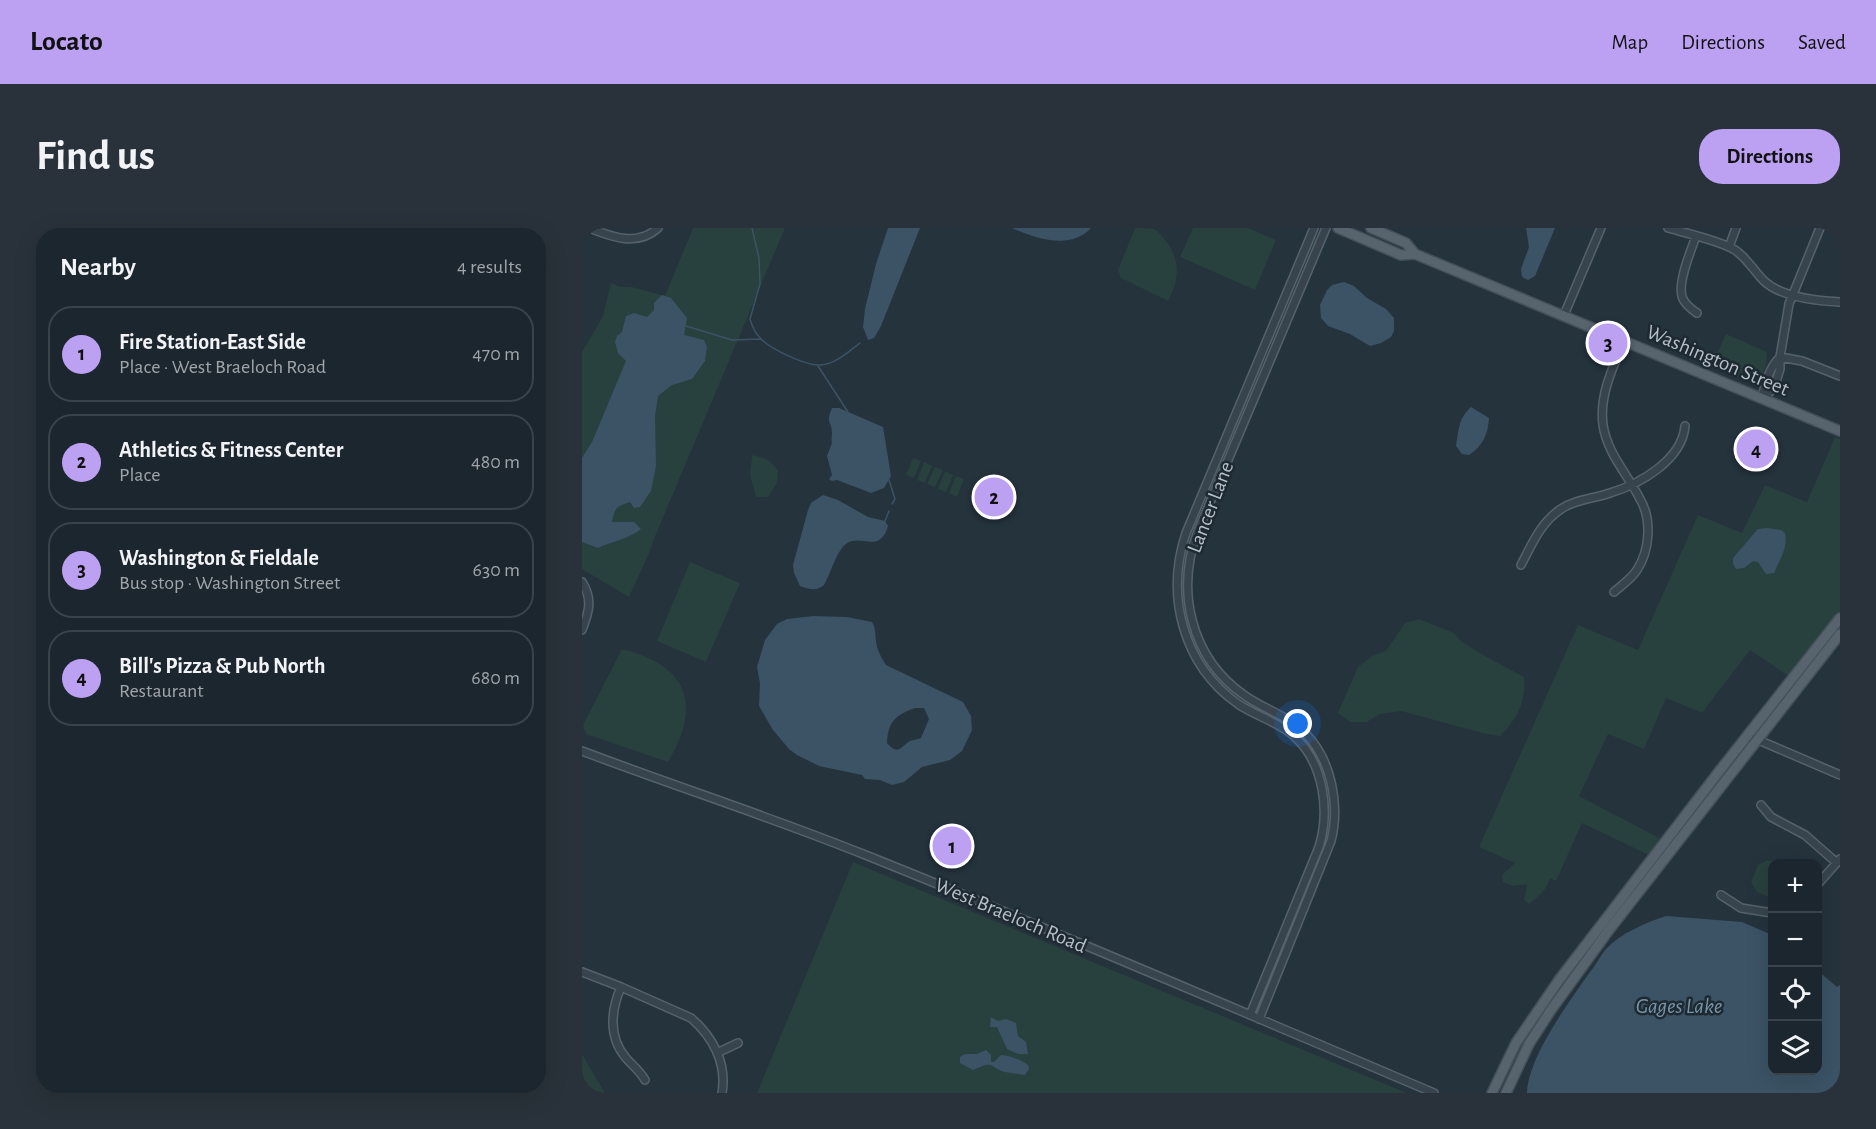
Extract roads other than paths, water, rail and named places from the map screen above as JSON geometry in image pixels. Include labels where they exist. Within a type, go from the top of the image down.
[{"type":"main road","name":"Washington Street","points":[[1338,228],[1401,255],[1415,254],[1840,431]]},
{"type":"main road","name":"Washington Street","points":[[1371,228],[1406,243],[1415,254]]},
{"type":"main road","points":[[1492,1093],[1516,1044],[1536,1011],[1653,856],[1840,618]]},
{"type":"main road","points":[[1506,1093],[1529,1044],[1609,930],[1840,634]]},
{"type":"street","points":[[589,228],[632,240],[647,236],[658,228]]},
{"type":"street","name":"Lancer Lane","points":[[1250,1015],[1319,847],[1325,820],[1324,801],[1316,770],[1302,744],[1286,731],[1235,702],[1216,686],[1201,666],[1185,635],[1180,618],[1177,596],[1178,575],[1186,533],[1314,228]]},
{"type":"street","name":"Lancer Lane","points":[[1259,1019],[1331,841],[1335,810],[1333,792],[1326,767],[1317,748],[1306,734],[1293,723],[1236,690],[1208,659],[1196,636],[1191,618],[1187,579],[1198,531],[1326,228]]},
{"type":"street","points":[[1564,315],[1601,228]]},
{"type":"street","points":[[1668,228],[1729,247],[1749,262],[1768,285],[1807,299],[1840,302]]},
{"type":"street","points":[[1729,247],[1736,228]]},
{"type":"street","points":[[1762,399],[1774,363],[1780,357],[1792,295],[1820,228]]},
{"type":"street","points":[[1696,236],[1681,288],[1683,300],[1697,313]]},
{"type":"street","points":[[1614,592],[1637,570],[1647,542],[1645,509],[1609,444],[1603,425],[1605,392],[1624,341]]},
{"type":"street","points":[[1780,357],[1802,361],[1840,376]]},
{"type":"street","points":[[1521,565],[1542,526],[1559,510],[1578,501],[1609,494],[1631,485],[1653,471],[1682,441],[1685,426]]},
{"type":"street","points":[[582,582],[590,604],[582,630]]},
{"type":"street","points":[[1748,736],[1840,775]]},
{"type":"street","name":"West Braeloch Road","points":[[582,751],[869,856],[1434,1093]]},
{"type":"street","points":[[1761,805],[1771,817],[1804,835],[1839,861],[1822,880]]},
{"type":"street","points":[[1721,895],[1741,908],[1768,912]]},
{"type":"street","points":[[582,972],[691,1018],[708,1036],[717,1053],[723,1073],[722,1093]]},
{"type":"street","points":[[621,987],[614,1007],[615,1037],[625,1057],[645,1080]]},
{"type":"street","points":[[717,1053],[738,1043]]},
{"type":"water","points":[[888,228],[920,228],[881,326],[874,338],[868,340],[863,327],[865,309]]},
{"type":"water","points":[[1012,228],[1091,228],[1083,235],[1064,241],[1042,239]]},
{"type":"water","points":[[1526,228],[1555,228],[1535,276],[1528,280],[1522,277],[1521,269],[1529,247]]},
{"type":"water","points":[[1344,282],[1354,286],[1367,298],[1386,309],[1394,318],[1394,331],[1391,337],[1370,346],[1350,334],[1328,326],[1321,318],[1320,305],[1327,290],[1332,285]]},
{"type":"water","points":[[662,295],[671,298],[687,318],[684,335],[704,340],[707,347],[705,361],[692,379],[672,385],[658,396],[655,416],[656,466],[651,491],[640,507],[634,508],[630,502],[615,510],[612,522],[634,522],[641,529],[598,548],[582,542],[582,458],[592,442],[626,361],[618,353],[615,342],[617,336],[622,332],[626,316],[634,313],[647,317],[654,310],[654,303]]},
{"type":"water","points":[[1471,407],[1489,418],[1484,439],[1469,455],[1462,454],[1456,446],[1461,420]]},
{"type":"water","points":[[832,408],[839,408],[883,427],[891,476],[884,488],[871,493],[829,479],[832,475],[827,456],[832,443],[832,429],[829,420]]},
{"type":"water","points":[[823,495],[838,500],[868,517],[885,521],[888,526],[880,540],[875,542],[851,541],[846,544],[824,585],[818,589],[812,589],[800,586],[793,565],[811,503]]},
{"type":"water","points":[[1758,529],[1781,530],[1785,533],[1786,538],[1774,573],[1766,574],[1758,562],[1753,561],[1744,568],[1736,569],[1733,558]]},
{"type":"water","points":[[813,616],[847,617],[872,622],[877,647],[886,665],[963,702],[971,716],[972,730],[962,751],[950,760],[922,767],[904,782],[892,785],[880,780],[865,779],[862,775],[819,766],[789,749],[773,730],[759,706],[760,683],[757,667],[765,640],[777,624],[787,619]],"holes":[[[915,708],[924,708],[929,719],[921,738],[910,741],[896,750],[891,747],[887,743],[889,729],[894,720]]]},
{"type":"water","name":"Gages Lake","points":[[1666,916],[1742,922],[1768,933],[1768,1075],[1822,1075],[1822,974],[1837,987],[1840,985],[1840,1093],[1527,1093],[1534,1063],[1561,1014],[1612,943],[1642,925]]},
{"type":"water","points":[[991,1017],[998,1021],[1006,1019],[1016,1023],[1018,1036],[1026,1042],[1028,1054],[1018,1054],[1007,1049],[997,1027],[990,1027]]},
{"type":"water","points":[[986,1050],[991,1055],[991,1062],[1001,1055],[1023,1062],[1029,1066],[1029,1069],[1025,1075],[1005,1072],[990,1065],[973,1070],[960,1063],[960,1057],[965,1054],[977,1054]]},
{"type":"waterway","points":[[752,228],[759,258],[760,284],[750,319],[761,339],[789,356],[814,365],[837,360],[860,343]]},
{"type":"waterway","points":[[686,326],[732,340],[761,339]]},
{"type":"waterway","points":[[818,366],[848,412]]},
{"type":"waterway","points":[[889,480],[895,499],[892,504]]},
{"type":"waterway","points":[[885,521],[889,511]]},
{"type":"place","name":"Washington & Fieldale","points":[[1608,343]]},
{"type":"place","name":"Bill's Pizza & Pub North","points":[[1756,449]]},
{"type":"place","name":"Athletics & Fitness Center","points":[[994,497]]},
{"type":"place","name":"Fire Station-East Side","points":[[952,846]]}]
